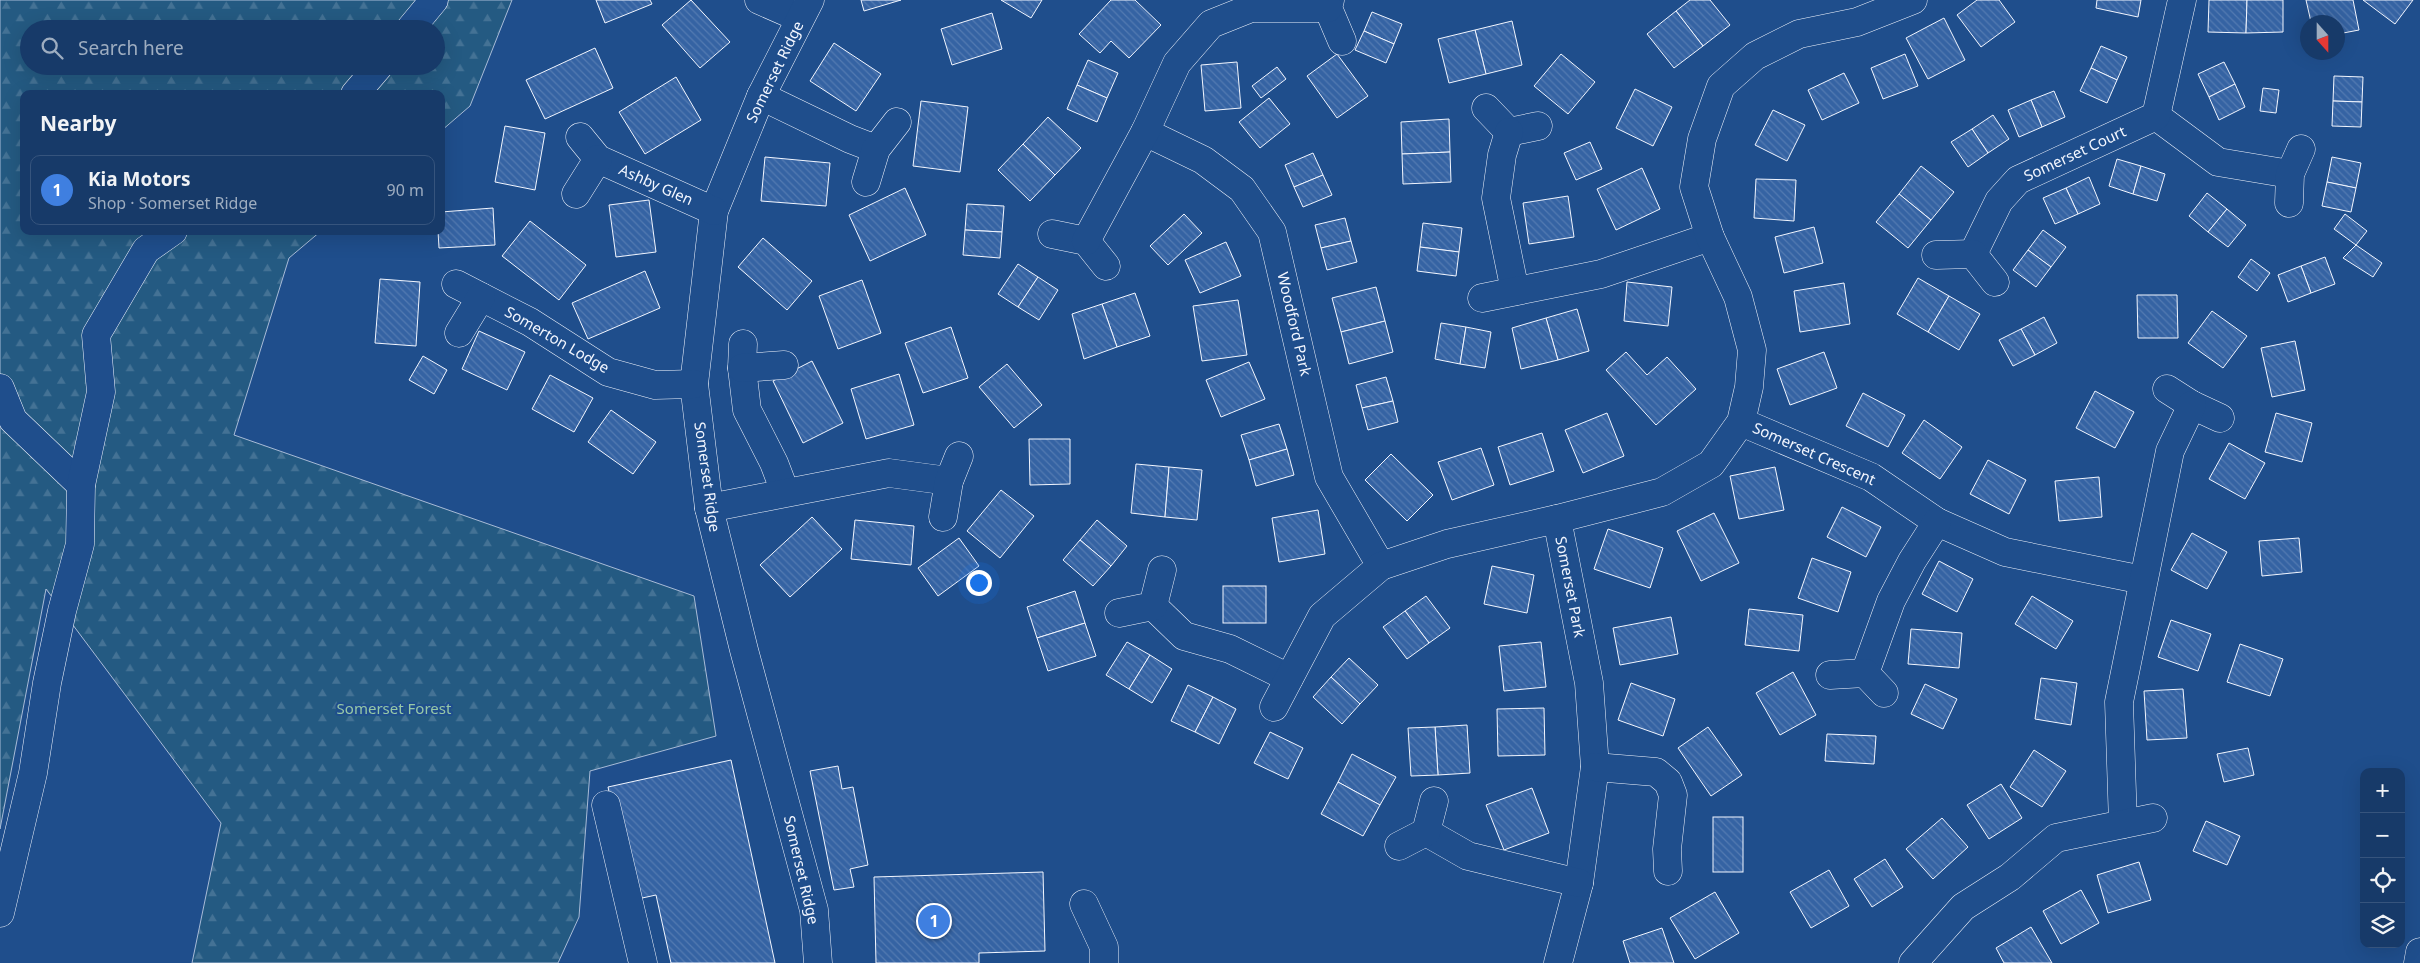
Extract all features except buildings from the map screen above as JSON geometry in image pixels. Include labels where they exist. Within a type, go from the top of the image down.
[{"type":"main road","points":[[417,20],[434,0]]},
{"type":"main road","points":[[759,0],[805,9]]},
{"type":"main road","name":"Somerset Park","points":[[1558,963],[1579,883],[1594,767],[1589,683],[1557,520],[1662,492],[1711,464],[1741,422],[1749,387],[1752,350],[1738,297],[1710,237],[1694,187],[1702,139],[1721,86],[1755,56],[1799,34],[1857,22],[1913,0]]},
{"type":"main road","points":[[2182,0],[2156,116],[2218,162],[2290,174]]},
{"type":"main road","points":[[1086,241],[1145,132],[1177,63],[1211,24],[1251,8],[1329,4],[1342,41]]},
{"type":"main road","name":"Somerset Ridge","points":[[805,9],[761,96],[714,211],[694,384],[709,508],[744,650],[814,910],[818,963]]},
{"type":"main road","points":[[358,90],[371,75]]},
{"type":"main road","points":[[761,96],[850,139],[876,149]]},
{"type":"main road","points":[[1486,108],[1509,132]]},
{"type":"main road","name":"Somerset Court","points":[[1973,254],[1999,201],[2018,180],[2156,116]]},
{"type":"main road","points":[[866,182],[876,149],[897,122]]},
{"type":"main road","points":[[1509,132],[1538,126]]},
{"type":"main road","name":"Woodford Park","points":[[1145,132],[1203,160],[1242,189],[1272,232],[1329,477],[1381,566]]},
{"type":"main road","points":[[1509,132],[1502,156],[1496,198],[1515,291]]},
{"type":"main road","name":"Ashby Glen","points":[[580,138],[598,159],[714,211]]},
{"type":"main road","points":[[2289,203],[2290,174],[2302,149]]},
{"type":"main road","points":[[576,194],[598,159]]},
{"type":"main road","points":[[1052,234],[1086,241],[1106,266]]},
{"type":"main road","points":[[0,913],[33,773],[47,683],[62,611],[80,544],[81,485],[102,392],[96,335],[146,250],[167,235]]},
{"type":"main road","points":[[1482,298],[1601,274],[1710,237]]},
{"type":"main road","points":[[1936,255],[1973,254],[1995,282]]},
{"type":"main road","name":"Somerton Lodge","points":[[456,284],[530,322],[608,372],[655,385],[694,384]]},
{"type":"main road","points":[[459,333],[481,297]]},
{"type":"main road","points":[[784,365],[742,356],[748,410],[774,463],[785,492]]},
{"type":"main road","points":[[0,388],[13,420],[81,485]]},
{"type":"main road","points":[[2167,389],[2192,405],[2220,418]]},
{"type":"main road","points":[[2123,824],[2119,702],[2170,450],[2192,405]]},
{"type":"main road","name":"Somerset Crescent","points":[[1741,422],[1871,477],[1937,522],[2005,552],[2143,580]]},
{"type":"main road","points":[[942,516],[949,482],[959,456]]},
{"type":"main road","points":[[709,508],[889,473],[949,482]]},
{"type":"main road","points":[[1274,707],[1322,616],[1381,566],[1448,544],[1557,520]]},
{"type":"main road","points":[[1865,673],[1891,601],[1912,560],[1937,522]]},
{"type":"main road","points":[[1153,606],[1162,570]]},
{"type":"main road","points":[[1153,606],[1184,636],[1230,650],[1289,678]]},
{"type":"main road","points":[[1119,613],[1153,606]]},
{"type":"main road","points":[[1830,674],[1865,673],[1884,693]]},
{"type":"main road","points":[[1594,767],[1656,772],[1668,782],[1673,795],[1667,849],[1668,871]]},
{"type":"main road","points":[[1398,846],[1426,832],[1434,801]]},
{"type":"main road","points":[[606,805],[643,963]]},
{"type":"main road","points":[[1914,963],[1963,907],[2010,877],[2056,838],[2153,818]]},
{"type":"main road","points":[[1426,832],[1468,856],[1579,883]]},
{"type":"main road","points":[[1084,904],[1104,947],[1104,963]]},
{"type":"main road","points":[[2418,963],[2420,952]]},
{"type":"green space","name":"Somerset Forest","points":[[0,0],[512,0],[470,106],[445,128],[445,90],[20,90],[20,235],[316,235],[289,258],[234,435],[694,596],[716,736],[590,771],[579,917],[558,963],[192,963],[221,823],[46,589],[0,829]]},
{"type":"place","name":"Kia Motors","points":[[934,921]]}]
